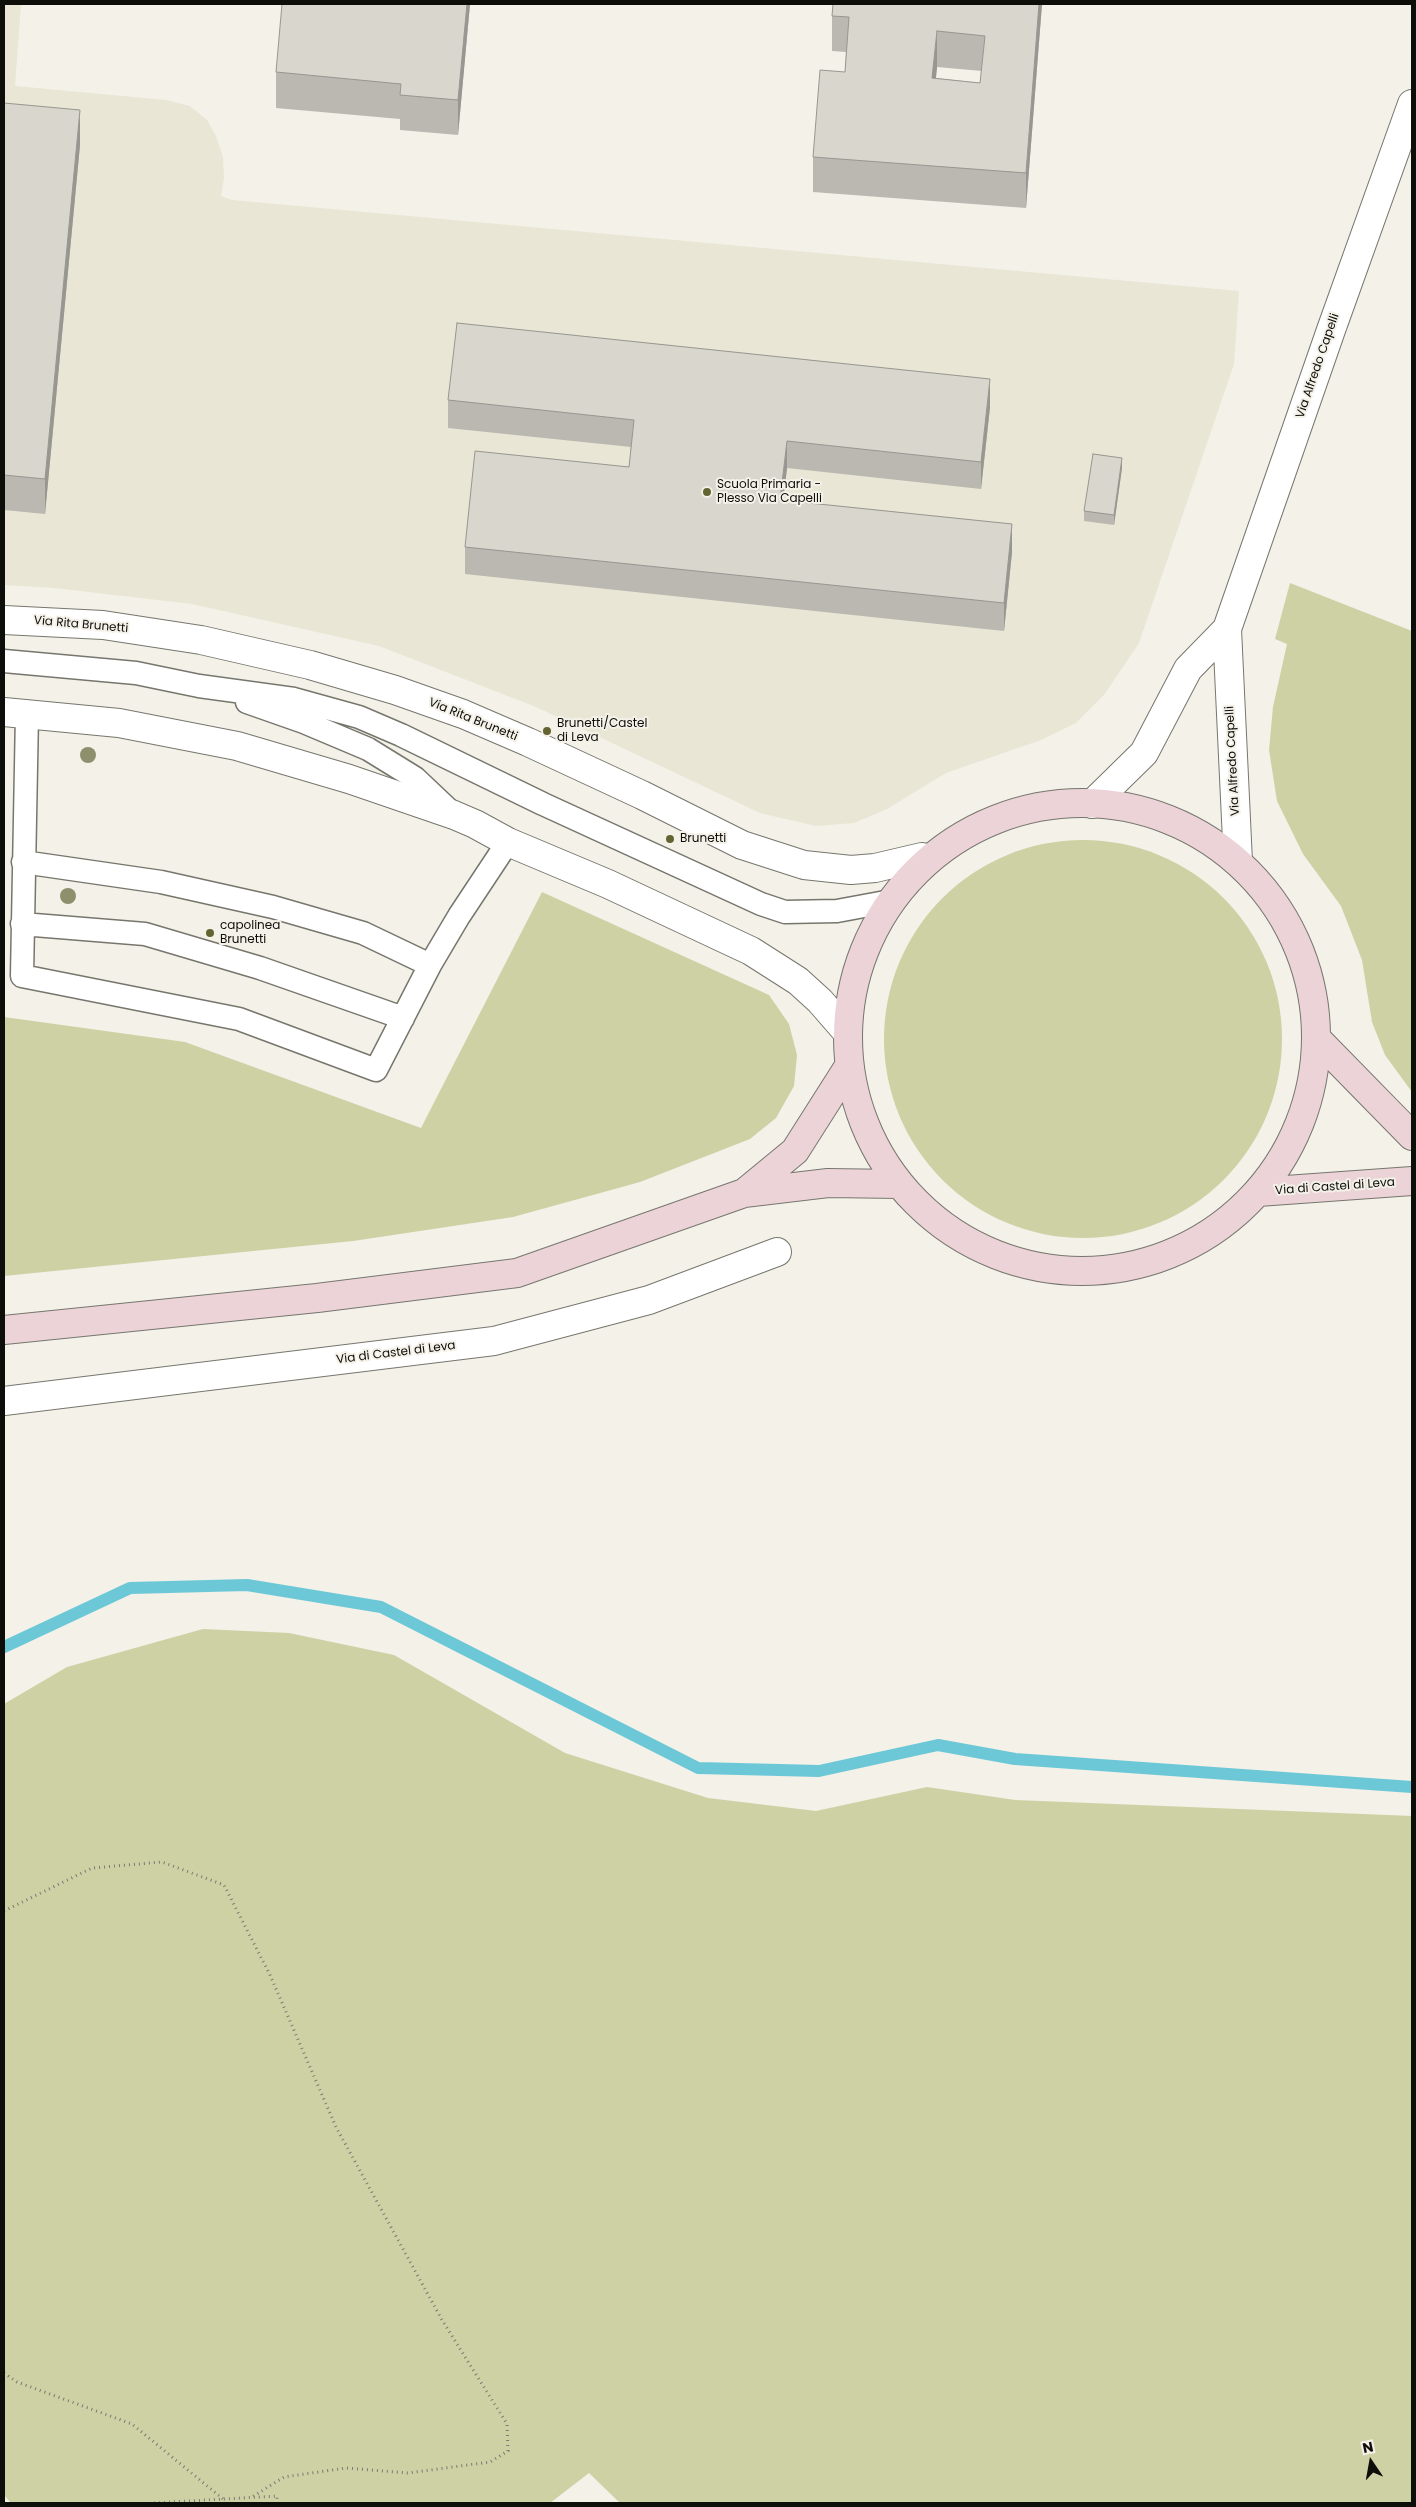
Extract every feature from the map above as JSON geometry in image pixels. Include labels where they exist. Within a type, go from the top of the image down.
[{"type":"street","name":"Via Alfredo Capelli","points":[[1238,862],[1227,629],[1412,104]]},
{"type":"street","name":"Via Rita Brunetti","points":[[4,620],[103,625],[201,640],[310,665],[394,690],[463,714],[528,742],[642,795],[742,845],[804,865],[851,870],[875,868],[922,857]]},
{"type":"street","name":"Via Alfredo Capelli","points":[[1092,804],[1144,753],[1188,669],[1227,629]]},
{"type":"street","points":[[15,713],[119,723],[237,746],[349,779],[454,815],[508,842],[608,884],[751,951],[798,981],[820,1001],[847,1032]]},
{"type":"street","points":[[1092,804],[1165,818],[1204,837],[1238,862],[1272,899],[1297,942],[1312,990],[1317,1039],[1310,1094],[1290,1147],[1258,1192],[1214,1231],[1162,1258],[1106,1270],[1048,1269],[991,1254],[941,1225],[899,1184],[871,1142],[849,1066],[847,1032],[853,986],[868,942],[891,901],[922,857],[1020,812],[1092,804]]},
{"type":"street","points":[[1317,1039],[1412,1136]]},
{"type":"street","points":[[744,1193],[795,1152],[849,1066]]},
{"type":"street","name":"Via di Castel di Leva","points":[[1258,1192],[1412,1181]]},
{"type":"street","points":[[4,1330],[317,1298],[517,1274],[744,1193],[828,1184],[899,1184]]},
{"type":"street","name":"Via di Castel di Leva","points":[[4,1401],[494,1341],[649,1300],[777,1252]]},
{"type":"lane","points":[[4,662],[136,673],[199,686],[294,699],[359,717],[761,904],[785,912],[837,911],[891,901]]},
{"type":"lane","points":[[199,686],[304,722],[368,749],[415,778],[454,815]]},
{"type":"lane","points":[[15,713],[23,862],[22,976],[238,1019],[376,1070],[430,965],[459,916],[508,842]]},
{"type":"lane","points":[[23,862],[161,882],[273,907],[363,933],[430,965]]},
{"type":"lane","points":[[22,924],[145,934],[260,968],[403,1018]]},
{"type":"path","points":[[4,1912],[92,1868],[162,1862],[224,1886],[270,1976],[336,2127],[442,2320],[507,2424],[508,2451],[490,2462],[408,2474],[346,2468],[284,2477],[252,2497]]},
{"type":"path","points":[[4,2373],[17,2382],[132,2424],[223,2499]]},
{"type":"path","points":[[154,2503],[277,2496],[277,2503]]},
{"type":"shaded area","points":[[4,4],[21,4],[15,86],[166,100],[190,106],[207,120],[216,136],[223,157],[224,178],[221,196],[232,200],[1239,291],[1234,364],[1139,643],[1104,695],[1076,723],[1041,740],[946,773],[887,809],[854,823],[816,826],[760,813],[536,707],[379,646],[192,604],[54,588],[4,585]]},
{"type":"green space","points":[[1290,583],[1412,631],[1412,1092],[1385,1055],[1372,1022],[1362,960],[1341,906],[1303,854],[1277,801],[1269,750],[1273,707],[1287,644],[1275,639]]},
{"type":"green space","points":[[1083,840],[1122,844],[1141,848],[1159,855],[1194,873],[1224,898],[1249,928],[1267,963],[1274,981],[1278,1000],[1282,1039],[1278,1078],[1274,1097],[1267,1115],[1249,1150],[1224,1180],[1194,1205],[1159,1223],[1141,1230],[1122,1234],[1083,1238],[1044,1234],[1025,1230],[1007,1223],[972,1205],[942,1180],[917,1150],[899,1115],[892,1097],[888,1078],[884,1039],[888,1000],[892,981],[899,963],[917,928],[942,898],[972,873],[1007,855],[1025,848],[1044,844]]},
{"type":"green space","points":[[542,892],[769,995],[789,1024],[797,1055],[794,1086],[776,1118],[750,1139],[640,1182],[513,1217],[353,1241],[4,1276],[4,1017],[185,1042],[421,1128]]},
{"type":"green space","points":[[203,1629],[289,1633],[394,1655],[565,1753],[708,1798],[816,1811],[927,1787],[1015,1800],[1412,1816],[1412,2503],[620,2503],[589,2473],[550,2503],[11,2503],[4,2495],[4,1704],[67,1667]]},
{"type":"building","points":[[282,4],[467,4],[458,100],[400,95],[401,84],[276,72]]},
{"type":"building","points":[[833,4],[1039,4],[1026,173],[813,157],[820,70],[845,72],[849,17],[832,16]],"holes":[[[937,31],[985,36],[980,83],[932,78]]]},
{"type":"building","points":[[4,103],[80,110],[45,479],[4,475]]},
{"type":"building","name":"Scuola Primaria - Plesso Via Capelli","points":[[457,323],[990,379],[981,462],[787,441],[780,500],[1012,524],[1004,603],[465,547],[475,451],[629,467],[634,420],[448,400]]},
{"type":"building","points":[[1093,454],[1122,458],[1114,515],[1084,511]]},
{"type":"waterway","points":[[4,1647],[130,1588],[247,1585],[381,1607],[698,1768],[819,1771],[938,1745],[1015,1759],[1412,1787]]},
{"type":"place","name":"Scuola Primaria - Plesso Via Capelli","points":[[707,492]]},
{"type":"place","name":"Brunetti/Castel di Leva","points":[[547,731]]},
{"type":"place","name":"Brunetti","points":[[670,839]]},
{"type":"place","name":"capolinea Brunetti","points":[[210,933]]}]
